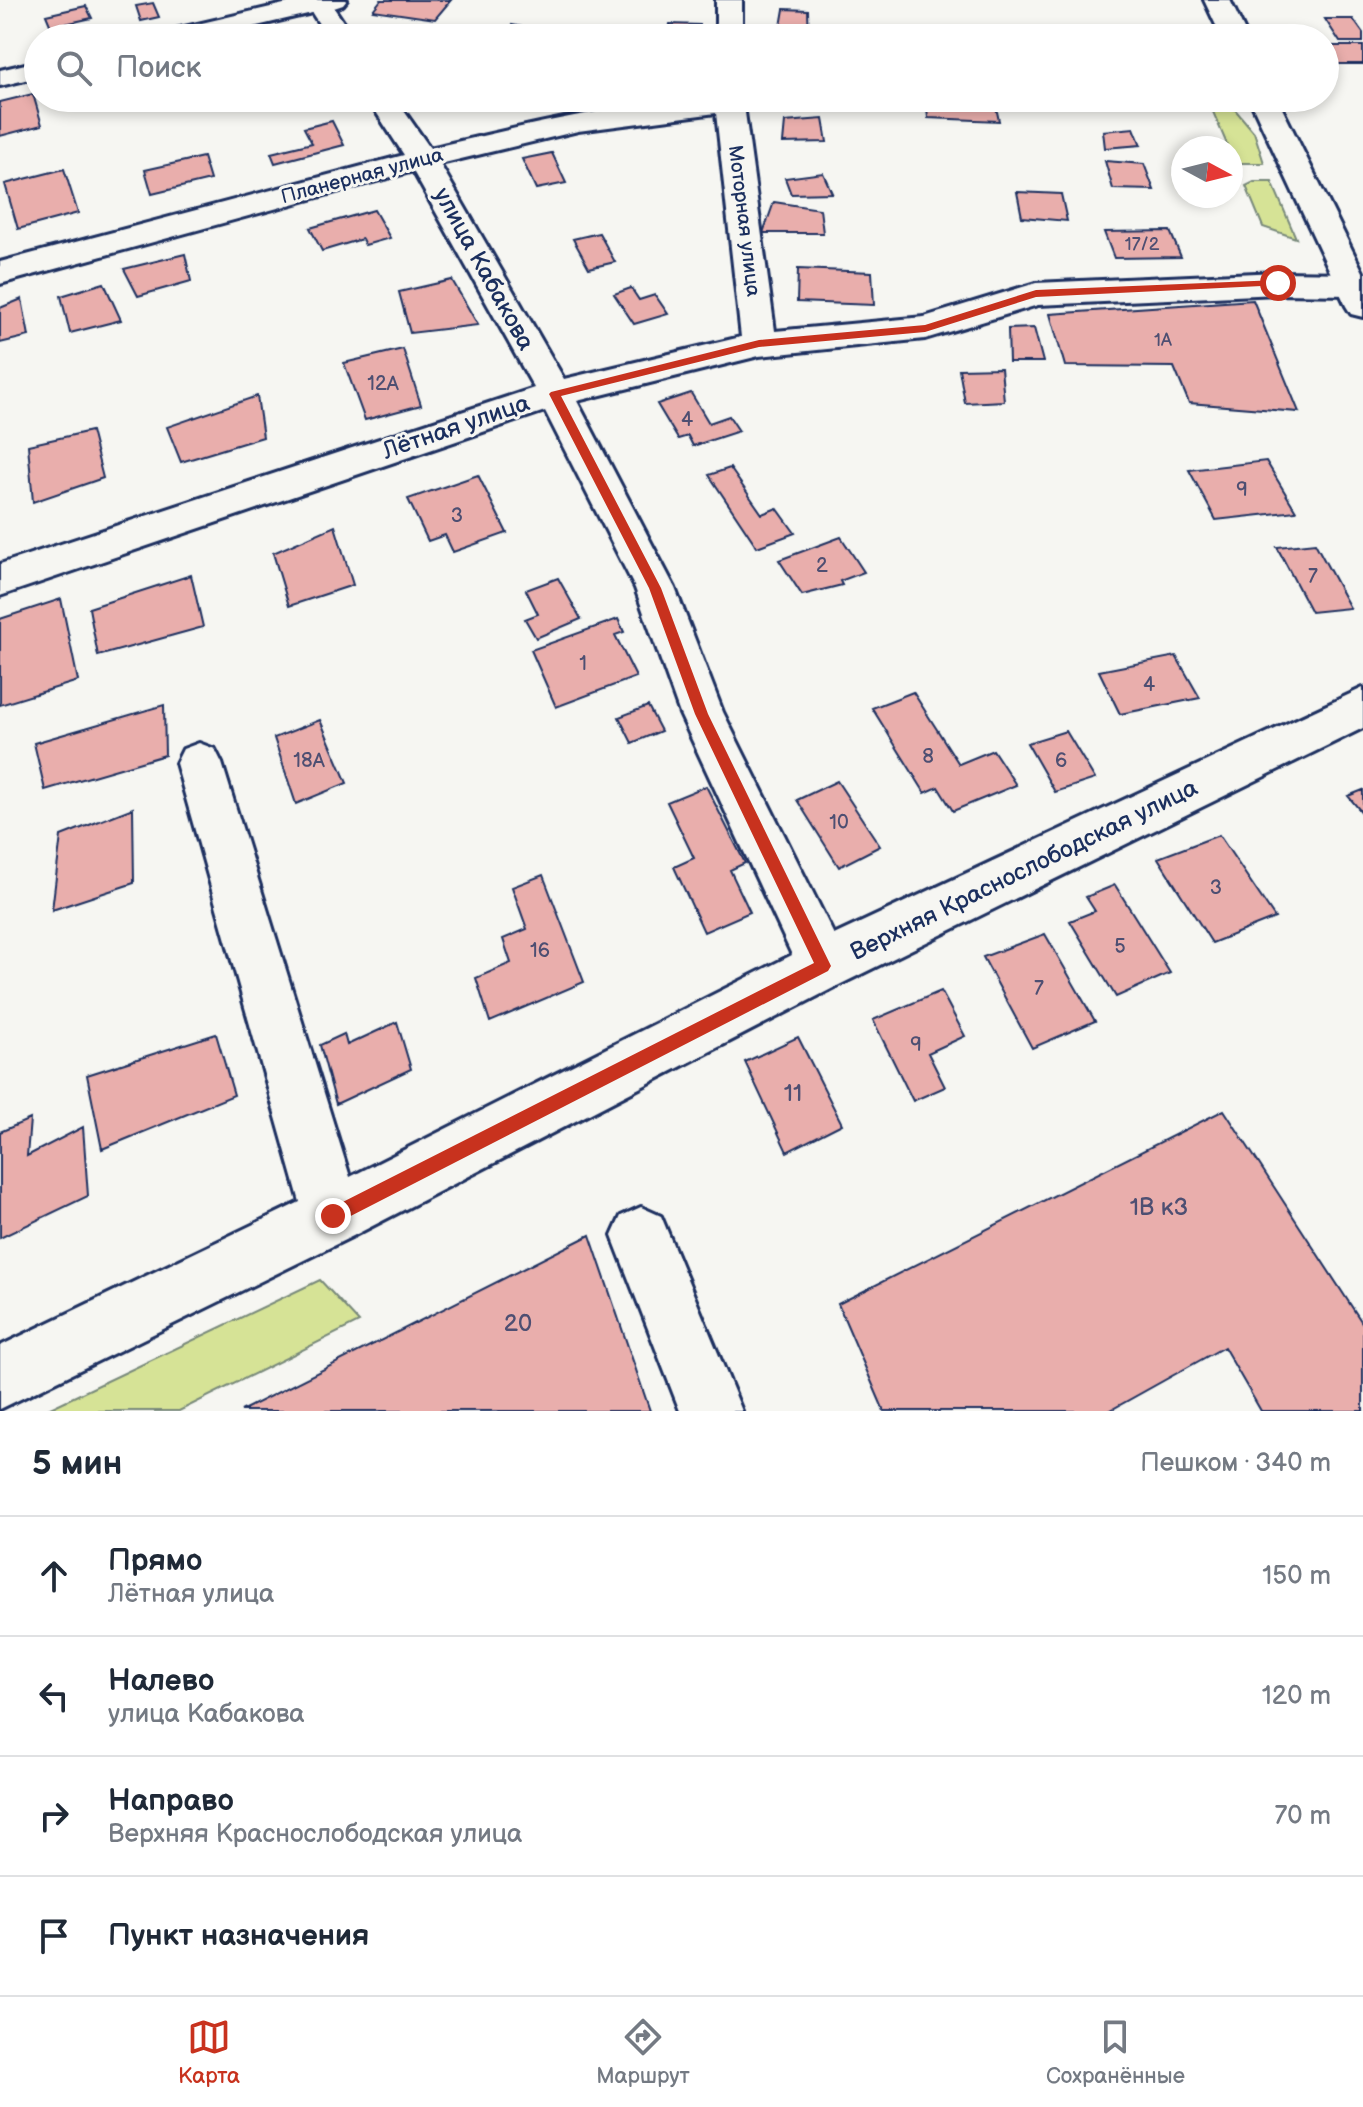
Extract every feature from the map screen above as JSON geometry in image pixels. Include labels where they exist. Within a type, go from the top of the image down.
[{"type":"street","points":[[729,0],[729,24]]},
{"type":"street","points":[[1217,0],[1228,24]]},
{"type":"street","points":[[229,24],[323,1],[334,24]]},
{"type":"street","points":[[0,78],[24,72]]},
{"type":"street","name":"улица Кабакова","points":[[390,112],[422,159],[555,394],[655,588],[702,714],[823,966]]},
{"type":"street","name":"Планерная улица","points":[[0,273],[422,159],[578,122],[647,112]]},
{"type":"street","name":"Моторная улица","points":[[730,112],[759,344]]},
{"type":"street","points":[[1270,112],[1357,295]]},
{"type":"street","name":"Лётная улица","points":[[0,580],[555,394],[759,344],[925,328],[1036,294],[1278,283],[1357,295]]},
{"type":"street","name":"Верхняя Краснослободская улица","points":[[0,1378],[333,1216],[823,966],[1363,707]]},
{"type":"street","points":[[199,763],[333,1216]]},
{"type":"street","points":[[641,1236],[711,1411]]},
{"type":"green space","points":[[1213,112],[1237,112],[1254,132],[1264,163],[1243,163],[1243,136],[1223,136]]},
{"type":"green space","points":[[1254,182],[1272,182],[1296,238],[1263,227],[1246,186]]},
{"type":"green space","points":[[320,1280],[359,1322],[179,1411],[44,1411]]},
{"type":"building","points":[[381,0],[451,0],[435,19],[373,10]]},
{"type":"building","points":[[153,3],[159,17],[141,21],[136,6]]},
{"type":"building","points":[[86,6],[92,18],[50,24],[46,15]]},
{"type":"building","points":[[784,9],[808,10],[808,24],[781,24]]},
{"type":"building","points":[[1325,19],[1353,19],[1363,33],[1363,42],[1340,42],[1339,24],[1328,24]]},
{"type":"building","points":[[1339,46],[1363,46],[1363,64],[1339,64]]},
{"type":"building","points":[[24,96],[24,112],[38,112],[42,125],[0,136],[0,102]]},
{"type":"building","points":[[927,112],[997,112],[999,121],[928,118]]},
{"type":"building","points":[[823,119],[827,142],[783,143],[785,122]]},
{"type":"building","points":[[332,121],[344,145],[275,163],[271,153],[312,143],[304,128]]},
{"type":"building","points":[[1134,128],[1141,145],[1105,148],[1103,131]]},
{"type":"building","points":[[552,153],[566,183],[536,189],[522,159]]},
{"type":"building","points":[[203,157],[210,180],[152,194],[145,170]]},
{"type":"building","points":[[1105,161],[1144,164],[1154,190],[1113,189]]},
{"type":"building","points":[[64,169],[78,213],[18,229],[5,184]]},
{"type":"building","points":[[823,173],[832,193],[791,194],[785,178]]},
{"type":"building","points":[[1017,192],[1061,194],[1067,221],[1022,217]]},
{"type":"building","points":[[774,202],[820,209],[823,233],[763,233]]},
{"type":"building","points":[[374,210],[390,238],[365,245],[362,239],[322,251],[310,228]]},
{"type":"building","points":[[1170,231],[1181,257],[1114,258],[1104,232]]},
{"type":"building","points":[[599,233],[615,262],[589,268],[573,239]]},
{"type":"building","points":[[185,254],[191,281],[138,296],[124,269]]},
{"type":"building","points":[[798,269],[872,272],[874,305],[797,302]]},
{"type":"building","points":[[452,280],[478,325],[410,333],[399,292]]},
{"type":"building","points":[[104,283],[121,320],[70,333],[61,296]]},
{"type":"building","points":[[631,288],[639,300],[655,295],[668,314],[634,324],[614,294]]},
{"type":"building","points":[[22,299],[29,336],[0,343],[0,308]]},
{"type":"building","points":[[1253,300],[1299,412],[1189,403],[1174,367],[1065,366],[1050,314]]},
{"type":"building","points":[[1034,328],[1043,362],[1009,362],[1008,329]]},
{"type":"building","points":[[403,349],[421,405],[365,420],[344,363]]},
{"type":"building","points":[[1001,368],[1004,401],[965,403],[959,369]]},
{"type":"building","points":[[691,393],[709,423],[729,416],[739,431],[693,446],[688,436],[678,439],[657,404]]},
{"type":"building","points":[[257,396],[263,437],[181,462],[167,427]]},
{"type":"building","points":[[91,431],[103,478],[33,502],[28,445]]},
{"type":"building","points":[[1266,461],[1296,511],[1216,520],[1189,470]]},
{"type":"building","points":[[730,468],[762,514],[777,508],[795,533],[757,547],[709,475]]},
{"type":"building","points":[[478,475],[507,533],[453,552],[445,535],[428,541],[408,499]]},
{"type":"building","points":[[335,526],[353,585],[289,606],[273,553]]},
{"type":"building","points":[[841,537],[864,572],[840,581],[842,585],[802,595],[779,560]]},
{"type":"building","points":[[1315,543],[1350,608],[1311,612],[1277,547]]},
{"type":"building","points":[[191,575],[203,627],[98,656],[89,608]]},
{"type":"building","points":[[558,578],[581,619],[536,638],[525,619],[538,614],[526,590]]},
{"type":"building","points":[[61,599],[78,681],[0,705],[0,619]]},
{"type":"building","points":[[618,619],[624,632],[615,635],[636,677],[556,707],[531,650]]},
{"type":"building","points":[[1176,656],[1200,698],[1120,714],[1099,671]]},
{"type":"building","points":[[913,692],[959,764],[993,750],[1016,785],[953,811],[938,787],[925,793],[872,708]]},
{"type":"building","points":[[164,705],[165,755],[45,790],[34,743]]},
{"type":"building","points":[[648,706],[661,731],[632,743],[619,717]]},
{"type":"building","points":[[320,720],[347,783],[296,804],[274,738]]},
{"type":"building","points":[[1066,731],[1095,779],[1055,792],[1027,743]]},
{"type":"building","points":[[837,781],[880,846],[839,867],[797,800]]},
{"type":"building","points":[[706,786],[745,863],[730,870],[750,912],[704,932],[674,867],[694,858],[667,802]]},
{"type":"building","points":[[1363,790],[1363,814],[1348,796]]},
{"type":"building","points":[[133,808],[134,883],[52,910],[61,836]]},
{"type":"building","points":[[1219,835],[1275,918],[1212,943],[1158,858]]},
{"type":"building","points":[[543,875],[584,982],[490,1022],[476,978],[511,963],[503,939],[527,929],[512,887]]},
{"type":"building","points":[[1115,885],[1170,973],[1116,997],[1070,921],[1095,911],[1086,897]]},
{"type":"building","points":[[1045,934],[1095,1021],[1032,1048],[983,957]]},
{"type":"building","points":[[941,991],[965,1036],[928,1053],[945,1087],[913,1101],[873,1020]]},
{"type":"building","points":[[397,1022],[411,1069],[336,1104],[320,1045],[344,1034],[347,1045]]},
{"type":"building","points":[[216,1034],[234,1095],[102,1149],[87,1075]]},
{"type":"building","points":[[798,1037],[842,1124],[787,1152],[745,1062]]},
{"type":"building","points":[[1224,1110],[1363,1324],[1363,1411],[1261,1411],[1224,1347],[1109,1411],[884,1411],[838,1304]]},
{"type":"building","points":[[30,1119],[27,1156],[83,1127],[88,1196],[0,1238],[0,1132]]},
{"type":"building","points":[[590,1235],[650,1411],[241,1411]]},
{"type":"route","points":[[333,1216],[823,966],[702,714],[655,588],[555,394],[759,344],[925,328],[1036,294],[1278,283]]}]
